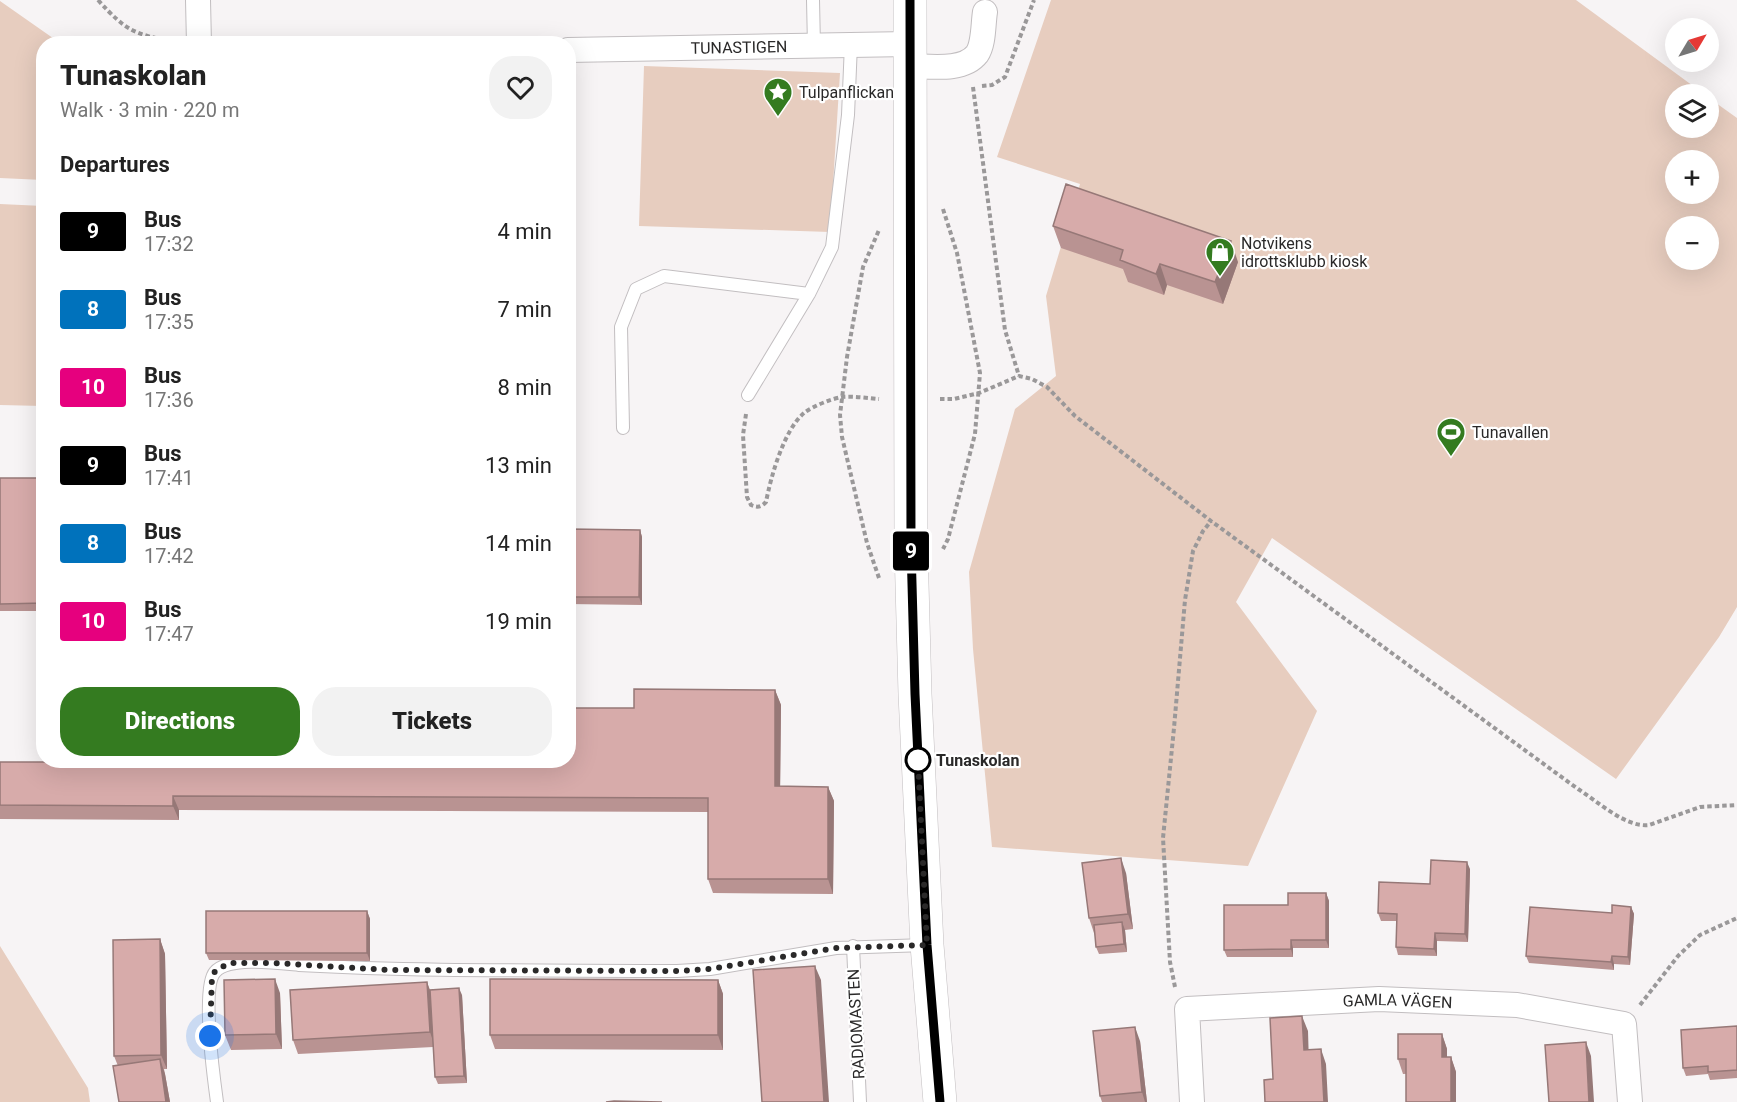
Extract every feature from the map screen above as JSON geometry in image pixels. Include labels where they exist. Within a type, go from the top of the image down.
[{"type":"street","points":[[198,0],[199,36]]},
{"type":"street","points":[[910,0],[911,547],[915,694],[927,945],[940,1102]]},
{"type":"street","name":"TUNASTIGEN","points":[[576,50],[851,44],[909,55],[948,66],[969,60],[977,53],[985,12]]},
{"type":"street","name":"GAMLA VÄGEN","points":[[1187,1009],[1379,999],[1517,1005],[1624,1024]]},
{"type":"street","points":[[1187,1009],[1192,1102]]},
{"type":"street","points":[[1624,1024],[1630,1102]]},
{"type":"lane","points":[[813,0],[814,46]]},
{"type":"lane","points":[[748,395],[809,294],[832,247],[848,115],[851,44]]},
{"type":"lane","points":[[623,428],[621,327],[636,289],[664,276],[809,294]]},
{"type":"lane","name":"RADIOMASTEN","points":[[217,1102],[210,1036],[211,983],[216,970],[230,963],[274,963],[388,970],[677,971],[710,969],[853,946],[927,945]]},
{"type":"lane","name":"RADIOMASTEN","points":[[853,946],[860,1102]]},
{"type":"path","points":[[98,0],[117,22],[137,34],[146,36]]},
{"type":"path","points":[[1019,376],[1005,330],[972,86],[992,85],[1005,77],[1034,0]]},
{"type":"path","points":[[939,556],[948,539],[975,434],[980,373],[957,254],[941,201]]},
{"type":"path","points":[[881,585],[867,543],[842,437],[840,415],[847,357],[863,267],[874,237],[883,222]]},
{"type":"path","points":[[935,399],[954,399],[979,393],[1019,376],[1032,379],[1047,387],[1075,416],[1211,521],[1559,775],[1628,822],[1642,826],[1649,825],[1700,807],[1737,805]]},
{"type":"path","points":[[748,395],[743,435],[744,465],[747,497],[751,505],[756,507],[766,502],[776,464],[792,428],[802,415],[822,404],[842,397],[882,399]]},
{"type":"path","points":[[1187,1009],[1176,990],[1170,962],[1163,838],[1185,600],[1193,551],[1211,521]]},
{"type":"path","points":[[1624,1024],[1678,956],[1700,935],[1737,918]]},
{"type":"shaded area","name":"Tunavallen","points":[[1051,0],[1576,0],[1665,65],[1665,72],[1674,72],[1690,84],[1665,84],[1665,138],[1719,138],[1719,105],[1737,118],[1737,607],[1719,637],[1616,779],[1272,538],[1236,602],[1317,711],[1248,866],[992,847],[973,649],[969,572],[1015,409],[1056,376],[1046,296],[1080,184],[997,157]]},
{"type":"shaded area","points":[[0,1],[50,36],[36,36],[36,180],[0,178]]},
{"type":"shaded area","points":[[644,66],[840,73],[830,232],[639,226]]},
{"type":"shaded area","points":[[0,204],[36,206],[36,406],[0,405]]},
{"type":"shaded area","points":[[0,946],[88,1088],[90,1102],[0,1102]]},
{"type":"building","points":[[1066,184],[1231,241],[1215,282],[1160,264],[1156,274],[1120,260],[1123,250],[1053,226]]},
{"type":"building","points":[[0,478],[36,478],[36,603],[0,604]]},
{"type":"building","points":[[576,529],[640,530],[639,597],[576,597]]},
{"type":"building","points":[[634,689],[775,690],[775,786],[828,787],[828,879],[708,879],[708,798],[173,796],[173,806],[0,805],[0,762],[36,762],[36,768],[576,768],[576,708],[634,708]]},
{"type":"building","points":[[1121,858],[1128,914],[1089,918],[1082,863]]},
{"type":"building","points":[[1431,860],[1467,862],[1465,934],[1435,933],[1434,949],[1396,947],[1397,914],[1378,913],[1379,882],[1430,884]]},
{"type":"building","points":[[1288,893],[1326,893],[1326,940],[1291,940],[1291,949],[1224,950],[1224,905],[1288,905]]},
{"type":"building","points":[[1612,905],[1631,907],[1628,957],[1612,956],[1611,962],[1526,956],[1530,907],[1612,913]]},
{"type":"building","points":[[206,911],[367,911],[367,953],[206,953]]},
{"type":"building","points":[[1122,922],[1124,944],[1096,947],[1094,925]]},
{"type":"building","points":[[160,939],[161,1055],[114,1056],[113,940]]},
{"type":"building","points":[[815,966],[824,1102],[762,1102],[753,970]]},
{"type":"building","points":[[275,979],[276,1034],[225,1035],[224,980]]},
{"type":"building","points":[[490,979],[718,980],[718,1035],[490,1035]]},
{"type":"building","points":[[427,982],[430,1032],[293,1040],[290,990]]},
{"type":"building","points":[[459,988],[464,1076],[435,1077],[430,990]]},
{"type":"building","points":[[1302,1016],[1304,1050],[1321,1049],[1324,1102],[1265,1102],[1264,1080],[1273,1079],[1270,1018]]},
{"type":"building","points":[[1737,1026],[1737,1070],[1708,1072],[1708,1066],[1683,1068],[1681,1030]]},
{"type":"building","points":[[1135,1027],[1142,1092],[1100,1096],[1093,1031]]},
{"type":"building","points":[[1398,1034],[1442,1034],[1442,1057],[1451,1057],[1451,1102],[1406,1102],[1406,1059],[1398,1059]]},
{"type":"building","points":[[1586,1042],[1589,1102],[1549,1102],[1545,1045]]},
{"type":"building","points":[[160,1059],[166,1102],[119,1102],[113,1066]]},
{"type":"building","points":[[614,1101],[662,1102],[606,1102]]},
{"type":"bus line","name":"9","points":[[910,0],[911,547],[915,694],[927,945],[940,1102]]},
{"type":"place","name":"Tulpanflickan","points":[[778,118]]},
{"type":"place","name":"Notvikens idrottsklubb kiosk","points":[[1220,278]]},
{"type":"place","name":"Tunavallen","points":[[1451,458]]},
{"type":"place","name":"Tunaskolan","points":[[918,760]]},
{"type":"route","points":[[210,1036],[212,976],[216,970],[230,963],[274,963],[388,970],[677,971],[710,969],[836,948],[927,945],[918,760]]}]
